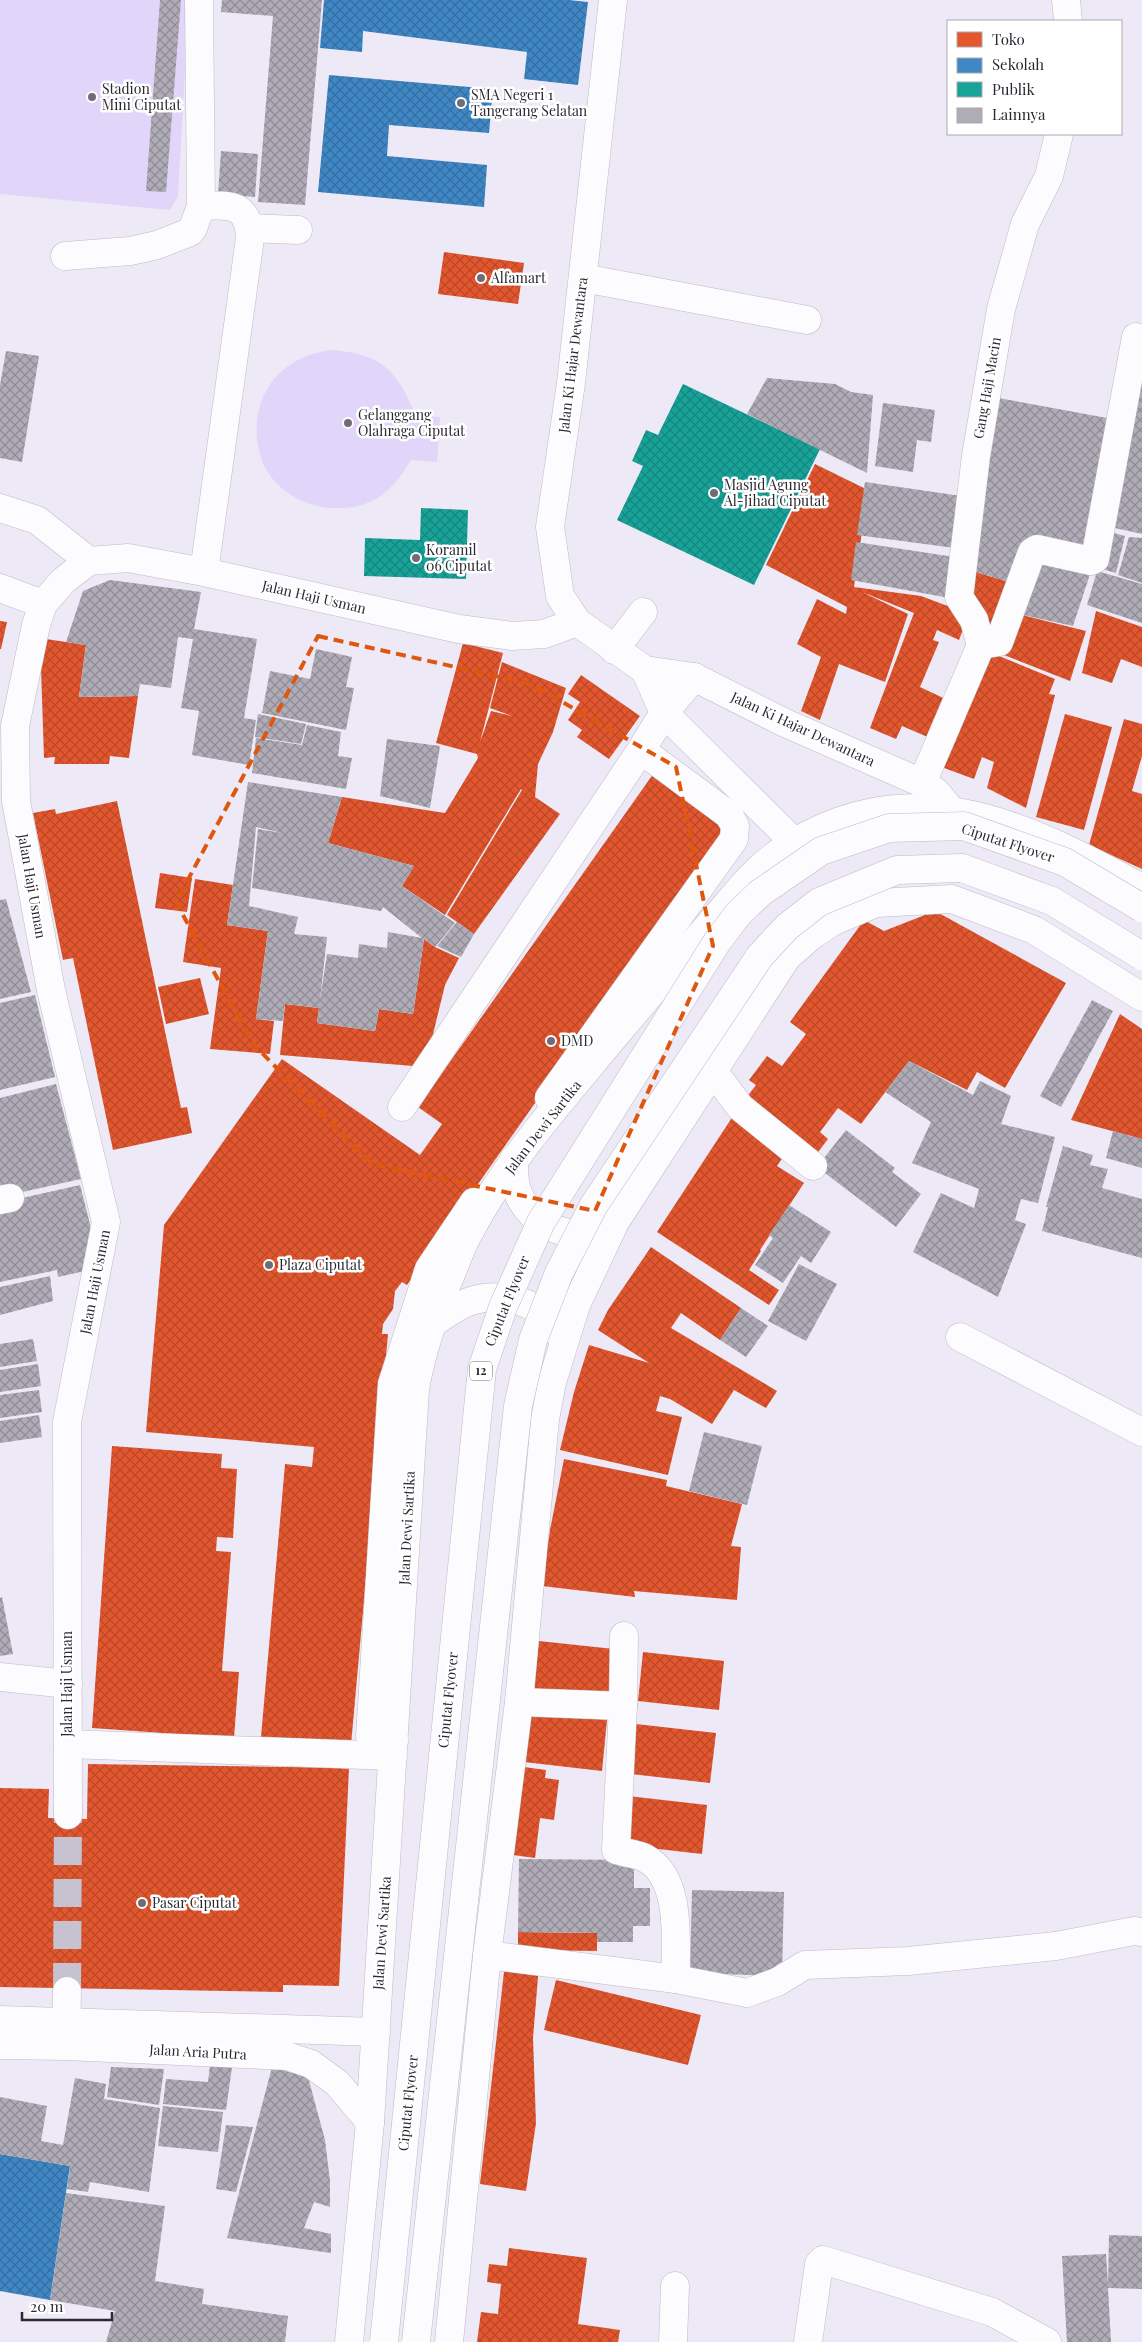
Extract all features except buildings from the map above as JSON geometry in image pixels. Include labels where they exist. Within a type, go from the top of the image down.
[{"type":"main road","points":[[64,256],[130,251],[157,245],[190,232],[193,228],[201,206],[199,0]]},
{"type":"main road","name":"Jalan Ki Hajar Dewantara","points":[[613,0],[571,383],[550,527],[560,596],[577,622],[614,650],[645,670],[694,677],[783,722],[922,783],[936,792],[950,809]]},
{"type":"main road","points":[[1066,0],[1068,20]]},
{"type":"main road","name":"Gang Haji Macin","points":[[981,645],[974,620],[959,597],[976,456],[1001,309],[1025,224],[1049,176],[1059,135]]},
{"type":"main road","points":[[201,206],[232,205],[243,213],[250,228],[204,572]]},
{"type":"main road","points":[[250,228],[298,230]]},
{"type":"main road","points":[[583,278],[807,320]]},
{"type":"main road","points":[[922,783],[981,645],[999,642],[1032,552],[1037,549],[1092,561],[1096,559],[1136,337]]},
{"type":"main road","points":[[0,508],[37,520],[90,561]]},
{"type":"main road","name":"Jalan Haji Usman","points":[[68,1815],[67,1422],[106,1222],[8,802],[7,724],[43,604],[62,582],[90,561],[128,558],[204,572],[459,629],[512,636],[544,634],[577,622]]},
{"type":"main road","points":[[0,588],[43,604]]},
{"type":"main road","points":[[614,650],[643,612]]},
{"type":"main road","points":[[645,670],[664,713],[795,843]]},
{"type":"main road","points":[[402,1107],[664,713],[694,677]]},
{"type":"main road","points":[[68,1744],[385,1745],[392,1384],[429,1269],[480,1193],[734,839],[735,826],[729,815],[641,750]]},
{"type":"main road","name":"Jalan Dewi Sartika","points":[[349,2342],[370,2122],[376,2032],[385,1745],[415,1389],[421,1354],[431,1324],[469,1232],[514,1159],[672,968],[758,869],[795,843],[839,821],[872,812],[950,809],[1006,825],[1070,849],[1142,888]]},
{"type":"main road","name":"Ciputat Flyover","points":[[384,2342],[482,1369],[503,1307],[541,1222],[717,942],[738,914],[760,892],[821,851],[890,828],[964,826],[1065,862],[1142,908]]},
{"type":"main road","points":[[416,2342],[518,1406],[533,1340],[559,1273],[594,1205],[760,956],[787,927],[819,902],[898,870],[962,868],[1052,901],[1142,956]]},
{"type":"main road","points":[[448,2342],[486,1955],[519,1702],[545,1419],[562,1344],[576,1305],[615,1222],[787,957],[832,922],[876,903],[952,898],[1034,930],[1142,997]]},
{"type":"main road","points":[[713,1072],[740,1107],[813,1166]]},
{"type":"main road","points":[[514,1159],[514,1181],[521,1201],[535,1218],[553,1229],[574,1234],[596,1232],[615,1222]]},
{"type":"main road","points":[[431,1324],[466,1303],[498,1296],[515,1299],[530,1306],[544,1316],[555,1328],[562,1344]]},
{"type":"main road","points":[[960,1337],[1142,1432]]},
{"type":"main road","points":[[398,1361],[401,1371],[415,1389]]},
{"type":"main road","points":[[624,1636],[623,1706],[616,1850],[645,1858],[657,1867],[666,1879],[672,1896],[676,1979]]},
{"type":"main road","points":[[0,1677],[68,1684]]},
{"type":"main road","points":[[519,1702],[623,1706]]},
{"type":"main road","points":[[486,1955],[676,1979],[747,1993],[777,1982],[805,1965],[908,1961],[1056,1946],[1134,1931],[1142,1932]]},
{"type":"main road","points":[[66,1991],[66,2033]]},
{"type":"main road","name":"Jalan Aria Putra","points":[[0,2020],[66,2033],[287,2056],[312,2064],[337,2083],[370,2122]]},
{"type":"main road","name":"Jalan Aria Putra","points":[[0,2045],[66,2033],[376,2032]]},
{"type":"main road","points":[[808,2342],[819,2264],[823,2260],[992,2312],[1047,2342]]},
{"type":"main road","points":[[673,2342],[675,2286]]},
{"type":"highlighted area","points":[[318,636],[531,684],[676,767],[713,946],[595,1211],[372,1164],[253,1044],[176,902]]},
{"type":"shaded area","name":"Stadion Mini Ciputat","points":[[0,0],[189,0],[178,196],[170,210],[0,194]]},
{"type":"shaded area","name":"Gelanggang Olahraga Ciputat","points":[[332,350],[349,352],[376,361],[395,376],[416,416],[440,417],[437,462],[411,460],[391,487],[374,500],[358,506],[341,508],[323,507],[307,503],[291,495],[267,471],[257,442],[259,411],[263,397],[280,372],[298,360],[312,354]]},
{"type":"tunnel","points":[[67,1991],[68,1815]]},
{"type":"place","name":"Stadion Mini Ciputat","points":[[92,97]]},
{"type":"place","name":"SMA Negeri 1 Tangerang Selatan","points":[[461,103]]},
{"type":"place","name":"Alfamart","points":[[481,278]]},
{"type":"place","name":"Gelanggang Olahraga Ciputat","points":[[348,423]]},
{"type":"place","name":"Masjid Agung Al-Jihad Ciputat","points":[[714,493]]},
{"type":"place","name":"Koramil 06 Ciputat","points":[[416,558]]},
{"type":"place","name":"DMD","points":[[551,1041]]},
{"type":"place","name":"Plaza Ciputat","points":[[269,1265]]},
{"type":"place","name":"Pasar Ciputat","points":[[142,1903]]}]
